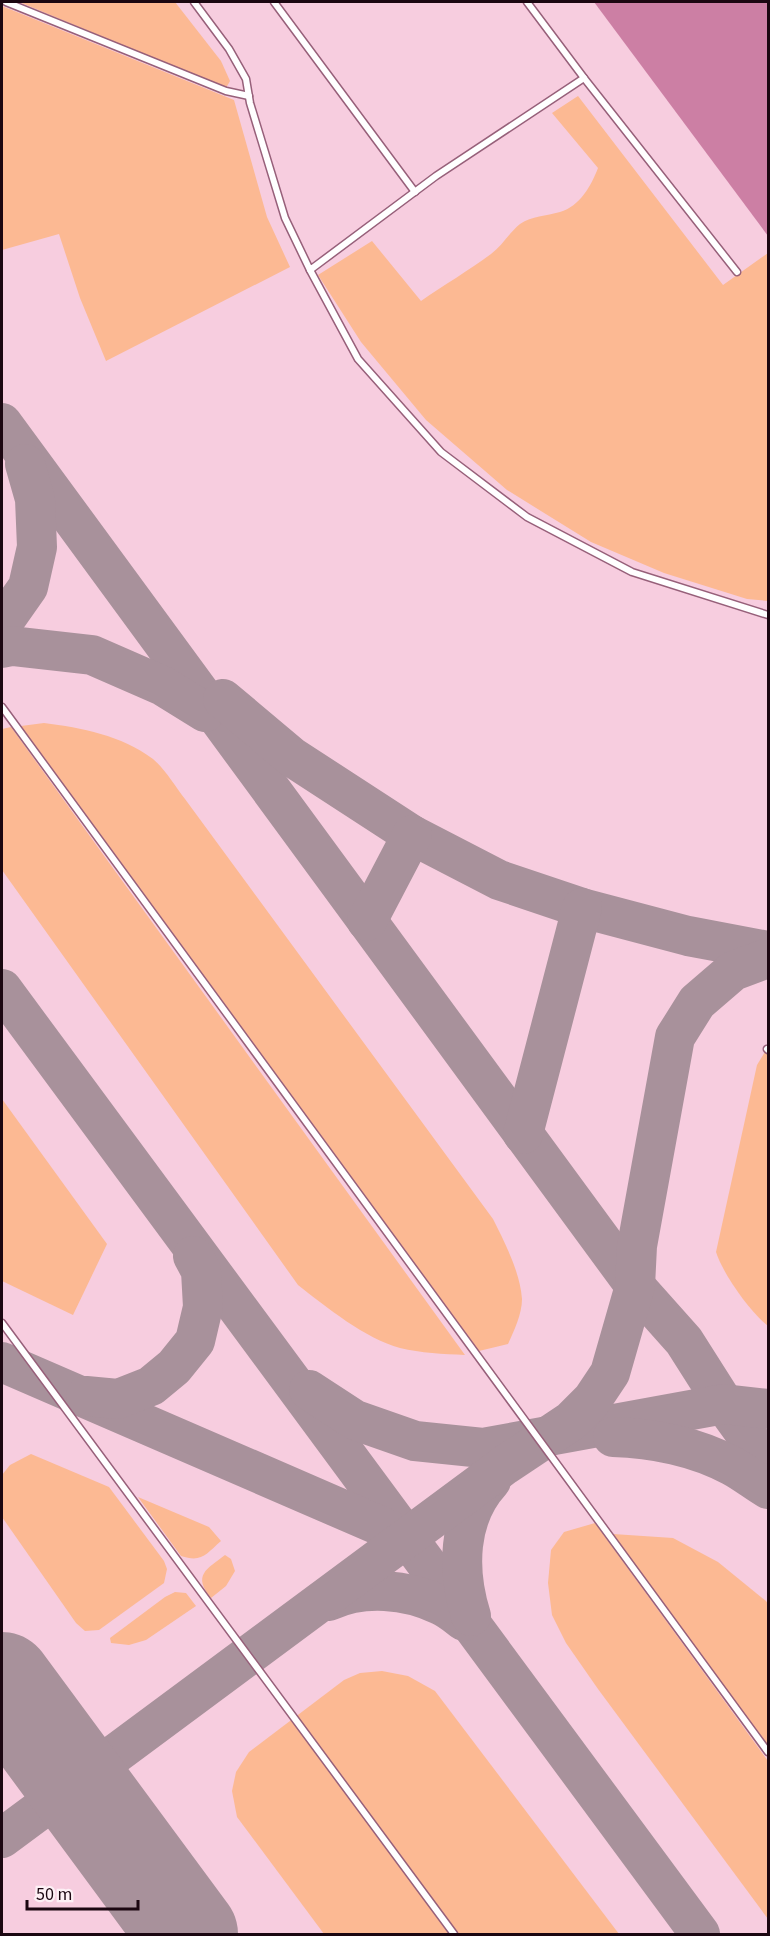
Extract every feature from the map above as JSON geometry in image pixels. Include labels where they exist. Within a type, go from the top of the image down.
[{"type":"lane","points":[[6,2],[226,91],[249,96]]},
{"type":"lane","points":[[194,2],[229,49],[246,79],[285,218],[358,359],[441,452],[527,517],[632,572],[768,615]]},
{"type":"lane","points":[[274,2],[415,192]]},
{"type":"lane","points":[[527,2],[737,272]]},
{"type":"lane","points":[[310,270],[415,192],[584,78]]},
{"type":"lane","points":[[2,708],[768,1752]]},
{"type":"lane","points":[[2,1323],[454,1935]]},
{"type":"shaded area","points":[[2,2],[768,2],[768,1934],[2,1934]]},
{"type":"shaded area","points":[[19,2],[175,2],[221,61],[230,81],[226,88]]},
{"type":"shaded area","points":[[594,2],[768,2],[768,236]]},
{"type":"shaded area","points":[[2,6],[234,100],[267,217],[290,267],[106,361],[80,298],[59,234],[2,250]]},
{"type":"shaded area","points":[[578,96],[723,285],[768,253],[768,601],[747,599],[664,573],[591,542],[507,490],[426,420],[361,342],[318,275],[372,241],[421,301],[491,254],[520,224],[560,212],[573,205],[588,188],[598,168],[552,113]]},
{"type":"shaded area","points":[[44,723],[87,730],[128,744],[153,759],[170,778],[493,1219],[515,1268],[521,1289],[522,1305],[508,1344],[479,1351],[21,726]]},
{"type":"shaded area","points":[[11,727],[465,1355],[416,1351],[387,1344],[347,1321],[298,1285],[2,870],[2,729]]},
{"type":"shaded area","points":[[768,1047],[768,1326],[753,1312],[738,1292],[716,1252],[757,1065]]},
{"type":"shaded area","points":[[2,1099],[107,1244],[73,1315],[2,1281]]},
{"type":"shaded area","points":[[31,1454],[109,1487],[164,1561],[167,1569],[164,1583],[99,1630],[85,1631],[76,1623],[2,1517],[2,1475],[10,1465]]},
{"type":"shaded area","points":[[138,1497],[209,1527],[221,1541],[199,1558],[181,1556]]},
{"type":"shaded area","points":[[595,1523],[768,1761],[768,1919],[598,1689],[566,1643],[552,1615],[548,1583],[551,1550],[564,1532]]},
{"type":"shaded area","points":[[613,1534],[673,1538],[718,1562],[766,1601],[768,1604],[768,1746]]},
{"type":"shaded area","points":[[225,1555],[231,1559],[235,1571],[226,1586],[211,1598],[205,1590],[202,1578],[208,1569]]},
{"type":"shaded area","points":[[175,1592],[186,1593],[196,1606],[146,1640],[129,1645],[111,1643],[110,1638]]},
{"type":"shaded area","points":[[382,1671],[408,1676],[435,1691],[619,1934],[324,1934],[237,1817],[232,1791],[236,1772],[249,1752],[344,1680],[360,1673]]},
{"type":"taxiway","points":[[2,423],[635,1286],[684,1341],[724,1404],[768,1465]]},
{"type":"taxiway","points":[[2,624],[28,587],[37,547],[35,499],[25,464]]},
{"type":"taxiway","points":[[2,648],[12,646],[92,655],[163,686],[205,712]]},
{"type":"taxiway","points":[[223,699],[292,757],[412,835],[499,880],[582,908],[688,936],[768,951]]},
{"type":"taxiway","points":[[367,921],[412,835]]},
{"type":"taxiway","points":[[523,1134],[582,908]]},
{"type":"taxiway","points":[[2,1838],[505,1465],[571,1421],[592,1400],[610,1373],[635,1286],[637,1246],[675,1037],[697,1002],[733,971],[768,958]]},
{"type":"taxiway","points":[[2,989],[700,1934]]},
{"type":"taxiway","points":[[86,1396],[118,1399],[151,1386],[174,1367],[195,1341],[203,1307],[201,1271],[193,1256]]},
{"type":"taxiway","points":[[2,1362],[406,1537]]},
{"type":"taxiway","points":[[309,1390],[355,1420],[415,1441],[483,1448],[724,1404],[768,1409]]},
{"type":"taxiway","points":[[613,1437],[644,1439],[690,1449],[732,1466],[768,1489]]},
{"type":"taxiway","points":[[471,1616],[463,1581],[463,1546],[472,1511],[491,1481]]},
{"type":"taxiway","points":[[329,1601],[370,1591],[399,1592],[440,1605],[464,1621]]},
{"type":"runway","points":[[2,1682],[188,1934]]}]
